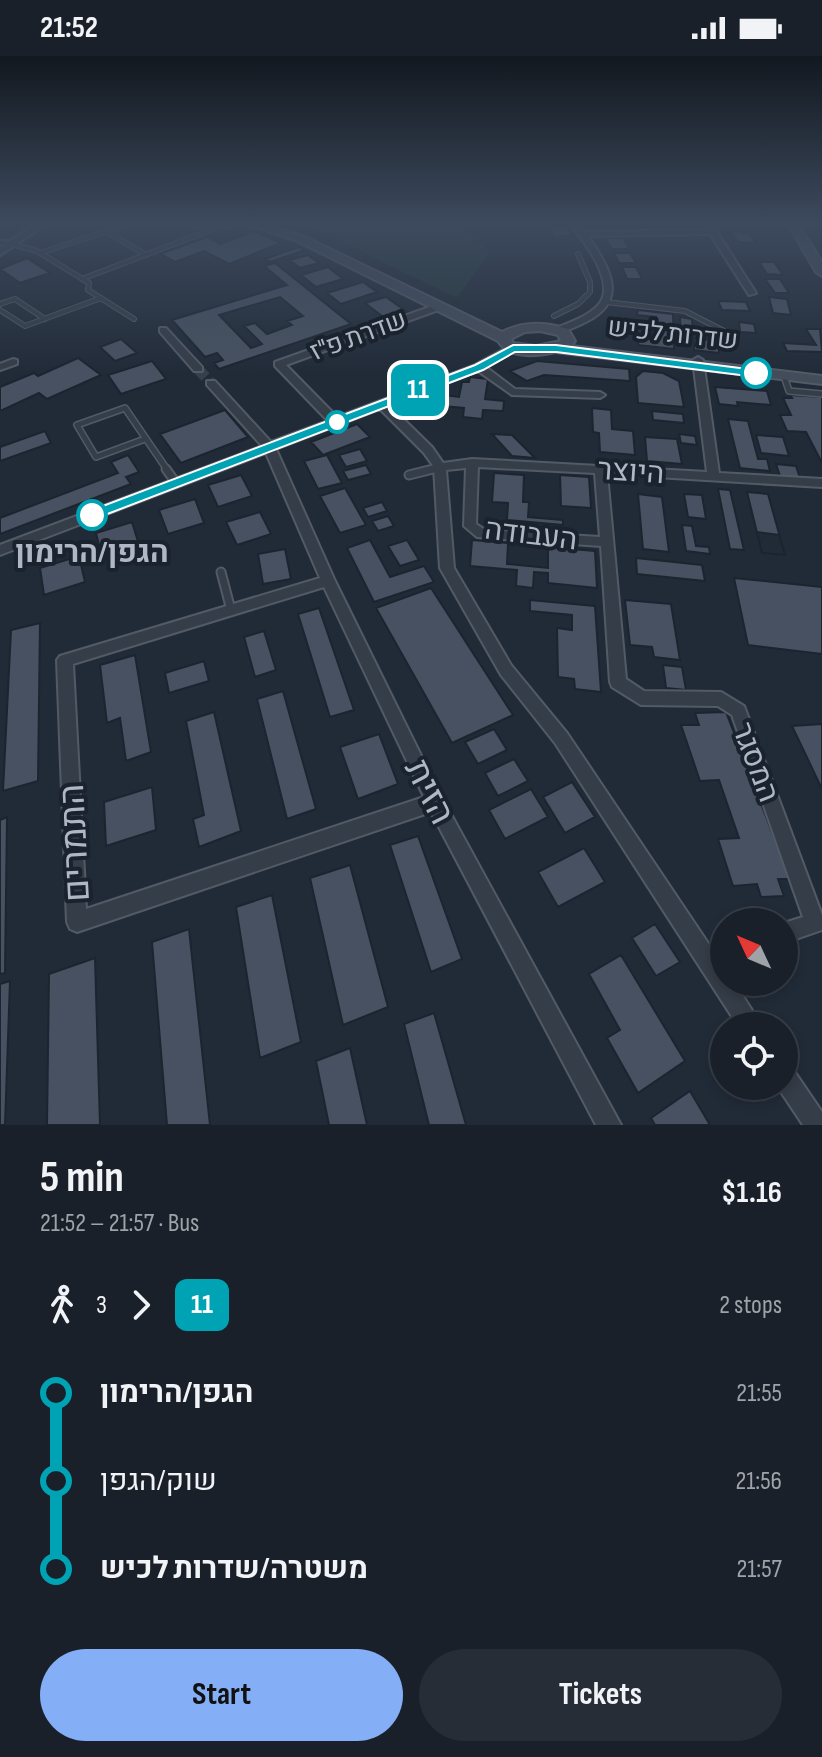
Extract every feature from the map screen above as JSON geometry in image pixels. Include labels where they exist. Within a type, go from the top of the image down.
[{"type":"main road","points":[[371,274],[511,339],[559,334]]},
{"type":"main road","points":[[393,274],[457,306],[511,339]]},
{"type":"main road","points":[[511,339],[535,328],[559,334]]},
{"type":"main road","name":"שדרות לכיש","points":[[559,334],[698,364],[822,380]]},
{"type":"main road","name":"שדרות לכיש","points":[[698,364],[822,372]]},
{"type":"street","points":[[559,334],[592,314],[607,298],[610,282],[605,274]]},
{"type":"street","points":[[740,274],[752,293]]},
{"type":"street","name":"שדרת פ\"ז","points":[[336,422],[279,364],[438,307]]},
{"type":"street","points":[[163,330],[198,369]]},
{"type":"street","points":[[0,550],[479,367],[511,339]]},
{"type":"street","points":[[0,367],[13,362]]},
{"type":"street","points":[[698,364],[713,476]]},
{"type":"street","points":[[479,367],[512,392],[600,395]]},
{"type":"street","name":"הזית","points":[[211,383],[269,447],[328,581],[435,802],[609,1125]]},
{"type":"street","points":[[381,404],[428,450],[440,467],[447,568],[506,670],[561,738],[710,947]]},
{"type":"street","name":"היוצר","points":[[440,467],[472,463],[822,483]]},
{"type":"street","name":"העבודה","points":[[472,463],[470,526],[482,534],[607,542]]},
{"type":"street","name":"המסגר","points":[[601,469],[618,682],[641,698],[721,699],[738,711],[815,923],[798,928]]},
{"type":"street","name":"התמרים","points":[[328,581],[65,660],[77,922],[435,802]]},
{"type":"street","points":[[798,1097],[817,1125]]},
{"type":"lane","points":[[74,274],[89,283],[88,290],[134,319]]},
{"type":"lane","points":[[82,279],[96,274]]},
{"type":"lane","points":[[559,334],[578,304],[590,292],[587,274]]},
{"type":"lane","points":[[590,292],[607,298],[685,311],[724,331]]},
{"type":"lane","points":[[0,310],[25,326],[101,298]]},
{"type":"lane","points":[[0,304],[15,299],[45,319]]},
{"type":"lane","points":[[784,376],[789,391],[822,394]]},
{"type":"lane","points":[[145,439],[96,457],[77,425],[125,408],[176,483]]},
{"type":"lane","points":[[409,475],[440,467]]},
{"type":"lane","points":[[221,572],[231,610]]},
{"type":"green space","points":[[407,274],[474,274],[457,298]]},
{"type":"building","points":[[7,274],[47,274],[20,283]]},
{"type":"building","points":[[274,274],[289,274],[351,324],[219,369],[214,363],[223,360],[217,353],[205,357],[172,320],[287,285]],"holes":[[[280,297],[303,316],[287,321],[292,325],[267,334],[255,323],[244,326],[262,344],[251,348],[219,315]]]},
{"type":"building","points":[[337,274],[343,279],[316,287],[301,275]]},
{"type":"building","points":[[625,274],[639,274],[642,279],[627,279]]},
{"type":"building","points":[[765,279],[780,279],[789,293],[775,293]]},
{"type":"building","points":[[363,282],[377,292],[341,304],[327,293]]},
{"type":"building","points":[[386,297],[407,312],[386,319],[365,303]]},
{"type":"building","points":[[769,297],[787,299],[791,315],[773,313]]},
{"type":"building","points":[[718,301],[746,302],[750,311],[722,310]]},
{"type":"building","points":[[638,310],[673,314],[674,349],[638,345],[639,338],[656,340],[656,317],[637,315]]},
{"type":"building","points":[[680,317],[692,319],[693,335],[681,334]]},
{"type":"building","points":[[739,322],[754,324],[756,333],[740,332]]},
{"type":"building","points":[[806,329],[820,329],[822,352],[787,351],[783,343],[816,345]]},
{"type":"building","points":[[694,338],[718,341],[719,353],[694,350]]},
{"type":"building","points":[[121,339],[137,353],[115,361],[100,347]]},
{"type":"building","points":[[78,358],[101,375],[47,399],[39,393],[0,411],[0,387],[34,373],[38,376]]},
{"type":"building","points":[[152,361],[166,379],[121,394],[108,375]]},
{"type":"building","points":[[537,361],[629,369],[630,381],[544,375],[527,381],[510,371]]},
{"type":"building","points":[[643,371],[663,373],[679,381],[684,407],[638,403],[636,377]]},
{"type":"building","points":[[470,377],[488,379],[485,399],[504,401],[503,411],[483,410],[482,419],[463,417],[464,408],[442,406],[444,395],[459,397],[462,382],[469,382]]},
{"type":"building","points":[[715,387],[767,391],[771,405],[719,404]]},
{"type":"building","points":[[790,395],[822,397],[822,463],[806,432],[787,431],[780,415],[791,415],[783,398],[792,398]]},
{"type":"building","points":[[592,408],[611,410],[612,429],[633,431],[635,455],[600,452],[599,433],[593,432]]},
{"type":"building","points":[[225,410],[248,437],[181,463],[160,434]]},
{"type":"building","points":[[652,411],[683,414],[684,423],[653,420]]},
{"type":"building","points":[[728,419],[748,421],[758,459],[767,459],[770,471],[740,468]]},
{"type":"building","points":[[357,424],[370,437],[323,455],[311,442]]},
{"type":"building","points":[[45,431],[51,443],[0,461],[0,447]]},
{"type":"building","points":[[492,434],[512,435],[535,458],[512,456]]},
{"type":"building","points":[[679,434],[695,436],[697,445],[681,443]]},
{"type":"building","points":[[756,435],[783,437],[789,456],[761,453]]},
{"type":"building","points":[[645,437],[677,439],[682,464],[647,461]]},
{"type":"building","points":[[360,449],[367,461],[346,467],[339,455]]},
{"type":"building","points":[[128,455],[139,472],[126,477],[131,484],[0,534],[0,518],[118,473],[111,462]]},
{"type":"building","points":[[327,455],[342,483],[318,489],[304,461]]},
{"type":"building","points":[[776,464],[796,466],[800,478],[780,476]]},
{"type":"building","points":[[366,465],[371,474],[348,480],[343,471]]},
{"type":"building","points":[[494,473],[524,475],[523,502],[529,502],[528,517],[563,520],[563,525],[507,520],[508,503],[492,502]]},
{"type":"building","points":[[241,475],[252,496],[218,507],[208,485]]},
{"type":"building","points":[[560,475],[589,477],[591,508],[561,506]]},
{"type":"building","points":[[345,488],[366,525],[340,533],[320,496]]},
{"type":"building","points":[[718,489],[730,490],[744,550],[730,549]]},
{"type":"building","points":[[747,492],[768,494],[785,555],[762,553]]},
{"type":"building","points":[[638,494],[662,497],[669,552],[643,549]]},
{"type":"building","points":[[684,494],[702,495],[706,519],[688,517]]},
{"type":"building","points":[[195,499],[204,523],[168,534],[159,510]]},
{"type":"building","points":[[382,502],[387,511],[368,517],[363,508]]},
{"type":"building","points":[[260,512],[271,534],[237,545],[226,522]]},
{"type":"building","points":[[388,516],[394,526],[378,531],[372,521]]},
{"type":"building","points":[[132,522],[139,545],[102,557],[96,533]]},
{"type":"building","points":[[682,525],[692,526],[696,546],[709,547],[710,554],[686,551]]},
{"type":"building","points":[[757,532],[779,535],[785,555],[762,553]]},
{"type":"building","points":[[370,540],[390,577],[424,566],[434,582],[374,602],[347,548]]},
{"type":"building","points":[[407,540],[419,560],[400,566],[388,546]]},
{"type":"building","points":[[472,540],[508,543],[507,564],[548,568],[548,547],[595,551],[597,588],[548,583],[548,573],[534,572],[533,588],[516,586],[517,570],[470,566]]},
{"type":"building","points":[[285,549],[291,579],[263,584],[258,554]]},
{"type":"building","points":[[79,556],[85,582],[44,595],[40,568]]},
{"type":"building","points":[[636,558],[702,565],[705,581],[637,574]]},
{"type":"building","points":[[734,578],[822,587],[822,654],[748,645]]},
{"type":"building","points":[[431,588],[513,715],[452,743],[376,608]]},
{"type":"building","points":[[530,600],[595,606],[601,692],[575,689],[574,679],[558,677],[557,628],[572,630],[572,615],[530,611]]},
{"type":"building","points":[[625,600],[671,604],[680,660],[654,657],[652,647],[630,645]]},
{"type":"building","points":[[319,608],[354,710],[330,717],[298,614]]},
{"type":"building","points":[[40,623],[38,781],[3,791],[11,630]]},
{"type":"building","points":[[264,631],[276,670],[255,677],[244,637]]},
{"type":"building","points":[[135,655],[151,752],[126,761],[120,718],[107,723],[100,665]]},
{"type":"building","points":[[204,661],[209,681],[169,693],[165,673]]},
{"type":"building","points":[[663,665],[682,667],[686,690],[666,688]]},
{"type":"building","points":[[283,691],[316,809],[287,819],[257,699]]},
{"type":"building","points":[[214,712],[241,831],[199,847],[193,819],[204,815],[186,721]]},
{"type":"building","points":[[726,712],[790,879],[778,879],[784,896],[761,897],[757,884],[733,886],[718,839],[739,838],[719,780],[700,781],[681,725],[699,725],[695,713]]},
{"type":"building","points":[[822,724],[822,789],[792,726]]},
{"type":"building","points":[[494,729],[507,750],[478,764],[465,742]]},
{"type":"building","points":[[379,734],[398,784],[358,799],[340,747]]},
{"type":"building","points":[[514,759],[528,781],[498,796],[485,773]]},
{"type":"building","points":[[572,782],[595,817],[565,833],[543,797]]},
{"type":"building","points":[[152,787],[156,830],[106,846],[104,802]]},
{"type":"building","points":[[531,789],[548,817],[505,839],[489,810]]},
{"type":"building","points":[[7,817],[5,973],[0,974],[0,820]]},
{"type":"building","points":[[418,836],[462,959],[431,972],[390,845]]},
{"type":"building","points":[[584,848],[605,882],[558,907],[538,872]]},
{"type":"building","points":[[350,865],[388,1007],[343,1025],[310,878]]},
{"type":"building","points":[[272,895],[301,1042],[260,1058],[236,907]]},
{"type":"building","points":[[655,924],[680,962],[656,976],[632,938]]},
{"type":"building","points":[[189,929],[210,1125],[167,1125],[152,942]]},
{"type":"building","points":[[621,955],[685,1061],[638,1093],[607,1038],[620,1030],[589,974]]},
{"type":"building","points":[[95,958],[100,1125],[47,1125],[49,974]]},
{"type":"building","points":[[10,981],[5,1125],[0,1125],[0,984]]},
{"type":"building","points":[[434,1013],[466,1125],[429,1125],[404,1024]]},
{"type":"building","points":[[350,1048],[367,1125],[329,1125],[316,1061]]},
{"type":"building","points":[[690,1091],[710,1125],[655,1125],[651,1118]]},
{"type":"tunnel","points":[[198,369],[211,383]]},
{"type":"bus line","name":"11","points":[[92,515],[479,367],[513,348],[534,351],[556,348],[573,353],[756,373]]},
{"type":"place","name":"הגפן/הרימון","points":[[92,515]]}]
